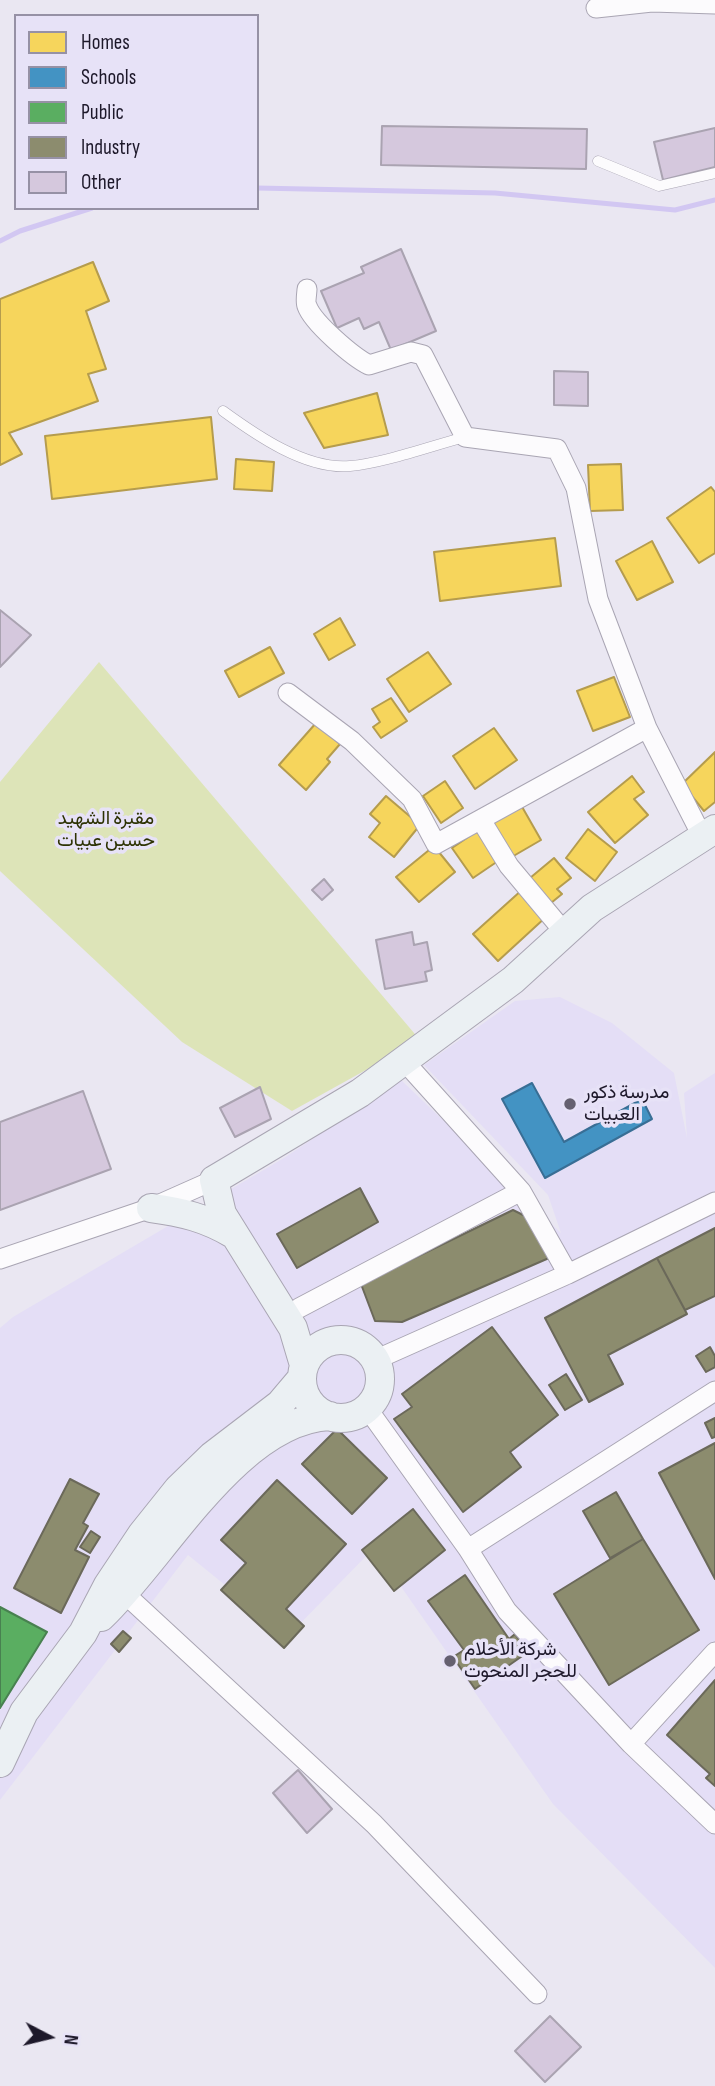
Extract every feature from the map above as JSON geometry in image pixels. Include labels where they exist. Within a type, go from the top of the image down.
[{"type":"street","points":[[596,8],[652,2],[715,4]]},
{"type":"street","points":[[0,1259],[151,1208],[214,1180],[360,1093],[513,980],[592,908],[709,832],[647,728],[598,599],[576,488],[557,449],[466,438],[424,355],[411,352],[369,365],[358,360],[330,337],[307,307],[307,289]]},
{"type":"street","points":[[288,694],[352,741],[412,799],[436,844],[647,728]]},
{"type":"street","points":[[481,820],[509,866],[565,933]]},
{"type":"street","points":[[404,1061],[521,1191],[568,1274]]},
{"type":"street","points":[[214,1180],[222,1214],[293,1328],[310,1402],[330,1416]]},
{"type":"street","points":[[83,1633],[125,1594],[182,1520],[227,1472],[252,1450],[307,1419],[356,1415],[367,1408],[379,1385],[375,1360],[357,1343],[332,1340],[299,1308],[235,1200],[214,1180]]},
{"type":"street","points":[[299,1308],[521,1191]]},
{"type":"street","points":[[375,1360],[568,1274],[715,1202]]},
{"type":"street","points":[[151,1208],[185,1212],[211,1220],[233,1234]]},
{"type":"street","points":[[0,1763],[24,1713],[83,1633],[108,1585],[142,1534],[178,1489],[212,1456],[280,1404],[303,1371],[310,1354],[332,1340]]},
{"type":"street","points":[[468,1549],[715,1391]]},
{"type":"street","points":[[367,1408],[468,1549],[507,1611],[631,1744],[715,1824]]},
{"type":"street","points":[[125,1594],[374,1824],[537,1994]]},
{"type":"street","points":[[631,1744],[715,1652]]},
{"type":"lane","points":[[598,161],[659,186],[715,173]]},
{"type":"lane","points":[[223,411],[272,446],[313,460],[348,466],[466,438]]},
{"type":"shaded area","points":[[560,997],[612,1023],[674,1073],[687,1138],[684,1093],[715,1073],[715,1968],[553,1804],[374,1548],[288,1636],[188,1555],[0,1800],[0,1328],[13,1317],[284,1158],[401,1080],[561,1233],[548,1195],[424,1065],[515,1001]]},
{"type":"green space","name":"مقبرة الشهيد حسين عبيات","points":[[99,662],[420,1040],[292,1111],[182,1042],[0,871],[0,782]]},
{"type":"building: Homes","points":[[93,262],[109,301],[86,311],[106,369],[88,374],[98,401],[9,433],[22,454],[0,465],[0,299]]},
{"type":"building: Homes","points":[[377,393],[388,435],[324,448],[304,413]]},
{"type":"building: Homes","points":[[211,417],[217,479],[52,499],[45,436]]},
{"type":"building: Homes","points":[[236,459],[274,462],[272,491],[234,489]]},
{"type":"building: Homes","points":[[621,464],[623,510],[590,511],[588,465]]},
{"type":"building: Homes","points":[[711,487],[715,492],[715,553],[699,563],[667,518]]},
{"type":"building: Homes","points":[[555,538],[561,586],[440,601],[434,552]]},
{"type":"building: Homes","points":[[652,541],[673,582],[637,600],[616,561]]},
{"type":"building: Homes","points":[[340,618],[355,645],[329,660],[314,634]]},
{"type":"building: Homes","points":[[270,647],[284,673],[239,697],[225,671]]},
{"type":"building: Homes","points":[[428,652],[451,684],[409,712],[387,679]]},
{"type":"building: Homes","points":[[614,677],[630,717],[593,731],[577,691]]},
{"type":"building: Homes","points":[[391,698],[407,721],[381,738],[373,727],[380,722],[372,709]]},
{"type":"building: Homes","points":[[316,723],[340,744],[327,759],[330,762],[306,790],[279,765]]},
{"type":"building: Homes","points":[[494,728],[517,760],[475,789],[453,756]]},
{"type":"building: Homes","points":[[715,752],[715,802],[704,811],[682,784]]},
{"type":"building: Homes","points":[[632,776],[644,792],[634,799],[648,815],[615,843],[588,812]]},
{"type":"building: Homes","points":[[445,781],[463,808],[441,823],[423,796]]},
{"type":"building: Homes","points":[[386,796],[420,825],[394,857],[369,837],[380,823],[370,814]]},
{"type":"building: Homes","points":[[521,805],[541,840],[510,858],[490,824]]},
{"type":"building: Homes","points":[[480,829],[501,859],[473,878],[452,848]]},
{"type":"building: Homes","points":[[588,829],[617,852],[595,881],[566,858]]},
{"type":"building: Homes","points":[[434,846],[455,872],[419,902],[396,877]]},
{"type":"building: Homes","points":[[554,858],[571,878],[557,889],[562,894],[551,903],[530,878]]},
{"type":"building: Homes","points":[[523,889],[547,916],[498,961],[473,934]]},
{"type":"building: Schools","name":"مدرسة ذكور العبيات","points":[[532,1083],[564,1142],[642,1099],[652,1119],[545,1178],[502,1099]]},
{"type":"building: Public","points":[[0,1607],[47,1632],[0,1708]]},
{"type":"building: Industry","points":[[360,1188],[378,1222],[297,1268],[277,1234]]},
{"type":"building: Industry","points":[[513,1210],[529,1218],[549,1258],[402,1322],[375,1321],[361,1284]]},
{"type":"building: Industry","points":[[715,1228],[715,1296],[685,1310],[657,1258]]},
{"type":"building: Industry","points":[[657,1258],[687,1314],[608,1355],[623,1384],[589,1402],[545,1318]]},
{"type":"building: Industry","points":[[492,1327],[558,1415],[510,1452],[521,1467],[463,1512],[394,1419],[412,1407],[402,1394]]},
{"type":"building: Industry","points":[[710,1347],[715,1356],[715,1367],[706,1372],[696,1356]]},
{"type":"building: Industry","points":[[566,1374],[582,1400],[565,1410],[549,1385]]},
{"type":"building: Industry","points":[[715,1418],[715,1437],[712,1438],[705,1423]]},
{"type":"building: Industry","points":[[337,1429],[387,1478],[352,1514],[302,1464]]},
{"type":"building: Industry","points":[[715,1443],[715,1579],[659,1473]]},
{"type":"building: Industry","points":[[70,1479],[99,1494],[83,1523],[88,1526],[75,1550],[89,1557],[61,1613],[14,1588]]},
{"type":"building: Industry","points":[[277,1480],[346,1544],[286,1609],[304,1626],[284,1648],[221,1590],[246,1563],[221,1540]]},
{"type":"building: Industry","points":[[616,1492],[643,1539],[610,1558],[583,1511]]},
{"type":"building: Industry","points":[[413,1509],[445,1550],[394,1591],[362,1550]]},
{"type":"building: Industry","points":[[91,1531],[100,1537],[90,1553],[80,1547]]},
{"type":"building: Industry","points":[[643,1539],[699,1630],[609,1685],[554,1594]]},
{"type":"building: Industry","points":[[465,1575],[509,1639],[515,1634],[528,1652],[475,1689],[453,1657],[464,1650],[428,1601]]},
{"type":"building: Industry","points":[[123,1631],[131,1638],[119,1652],[111,1644]]},
{"type":"building: Industry","points":[[715,1680],[715,1786],[706,1778],[710,1774],[667,1735]]},
{"type":"building: Other","points":[[382,126],[587,129],[586,169],[381,165]]},
{"type":"building: Other","points":[[715,128],[715,167],[663,180],[654,142]]},
{"type":"building: Other","points":[[401,249],[436,331],[391,350],[379,322],[364,329],[359,318],[337,328],[321,291],[364,273],[361,267]]},
{"type":"building: Other","points":[[554,371],[588,372],[588,406],[554,405]]},
{"type":"building: Other","points":[[0,610],[31,635],[0,667]]},
{"type":"building: Other","points":[[324,879],[333,890],[322,900],[312,890]]},
{"type":"building: Other","points":[[412,932],[414,945],[427,942],[432,970],[425,972],[427,981],[385,989],[376,940]]},
{"type":"building: Other","points":[[260,1087],[271,1119],[235,1137],[220,1108]]},
{"type":"building: Other","points":[[83,1091],[111,1169],[0,1210],[0,1122]]},
{"type":"building: Other","points":[[298,1770],[332,1809],[307,1833],[273,1793]]},
{"type":"building: Other","points":[[550,2016],[581,2047],[545,2082],[515,2051]]},
{"type":"waterway","points":[[259,188],[495,193],[675,210],[715,200]]},
{"type":"waterway","points":[[0,241],[20,231],[86,210]]},
{"type":"place","name":"مدرسة ذكور العبيات","points":[[570,1104]]},
{"type":"place","name":"شركة الأحلام للحجر المنحوت","points":[[450,1661]]}]
